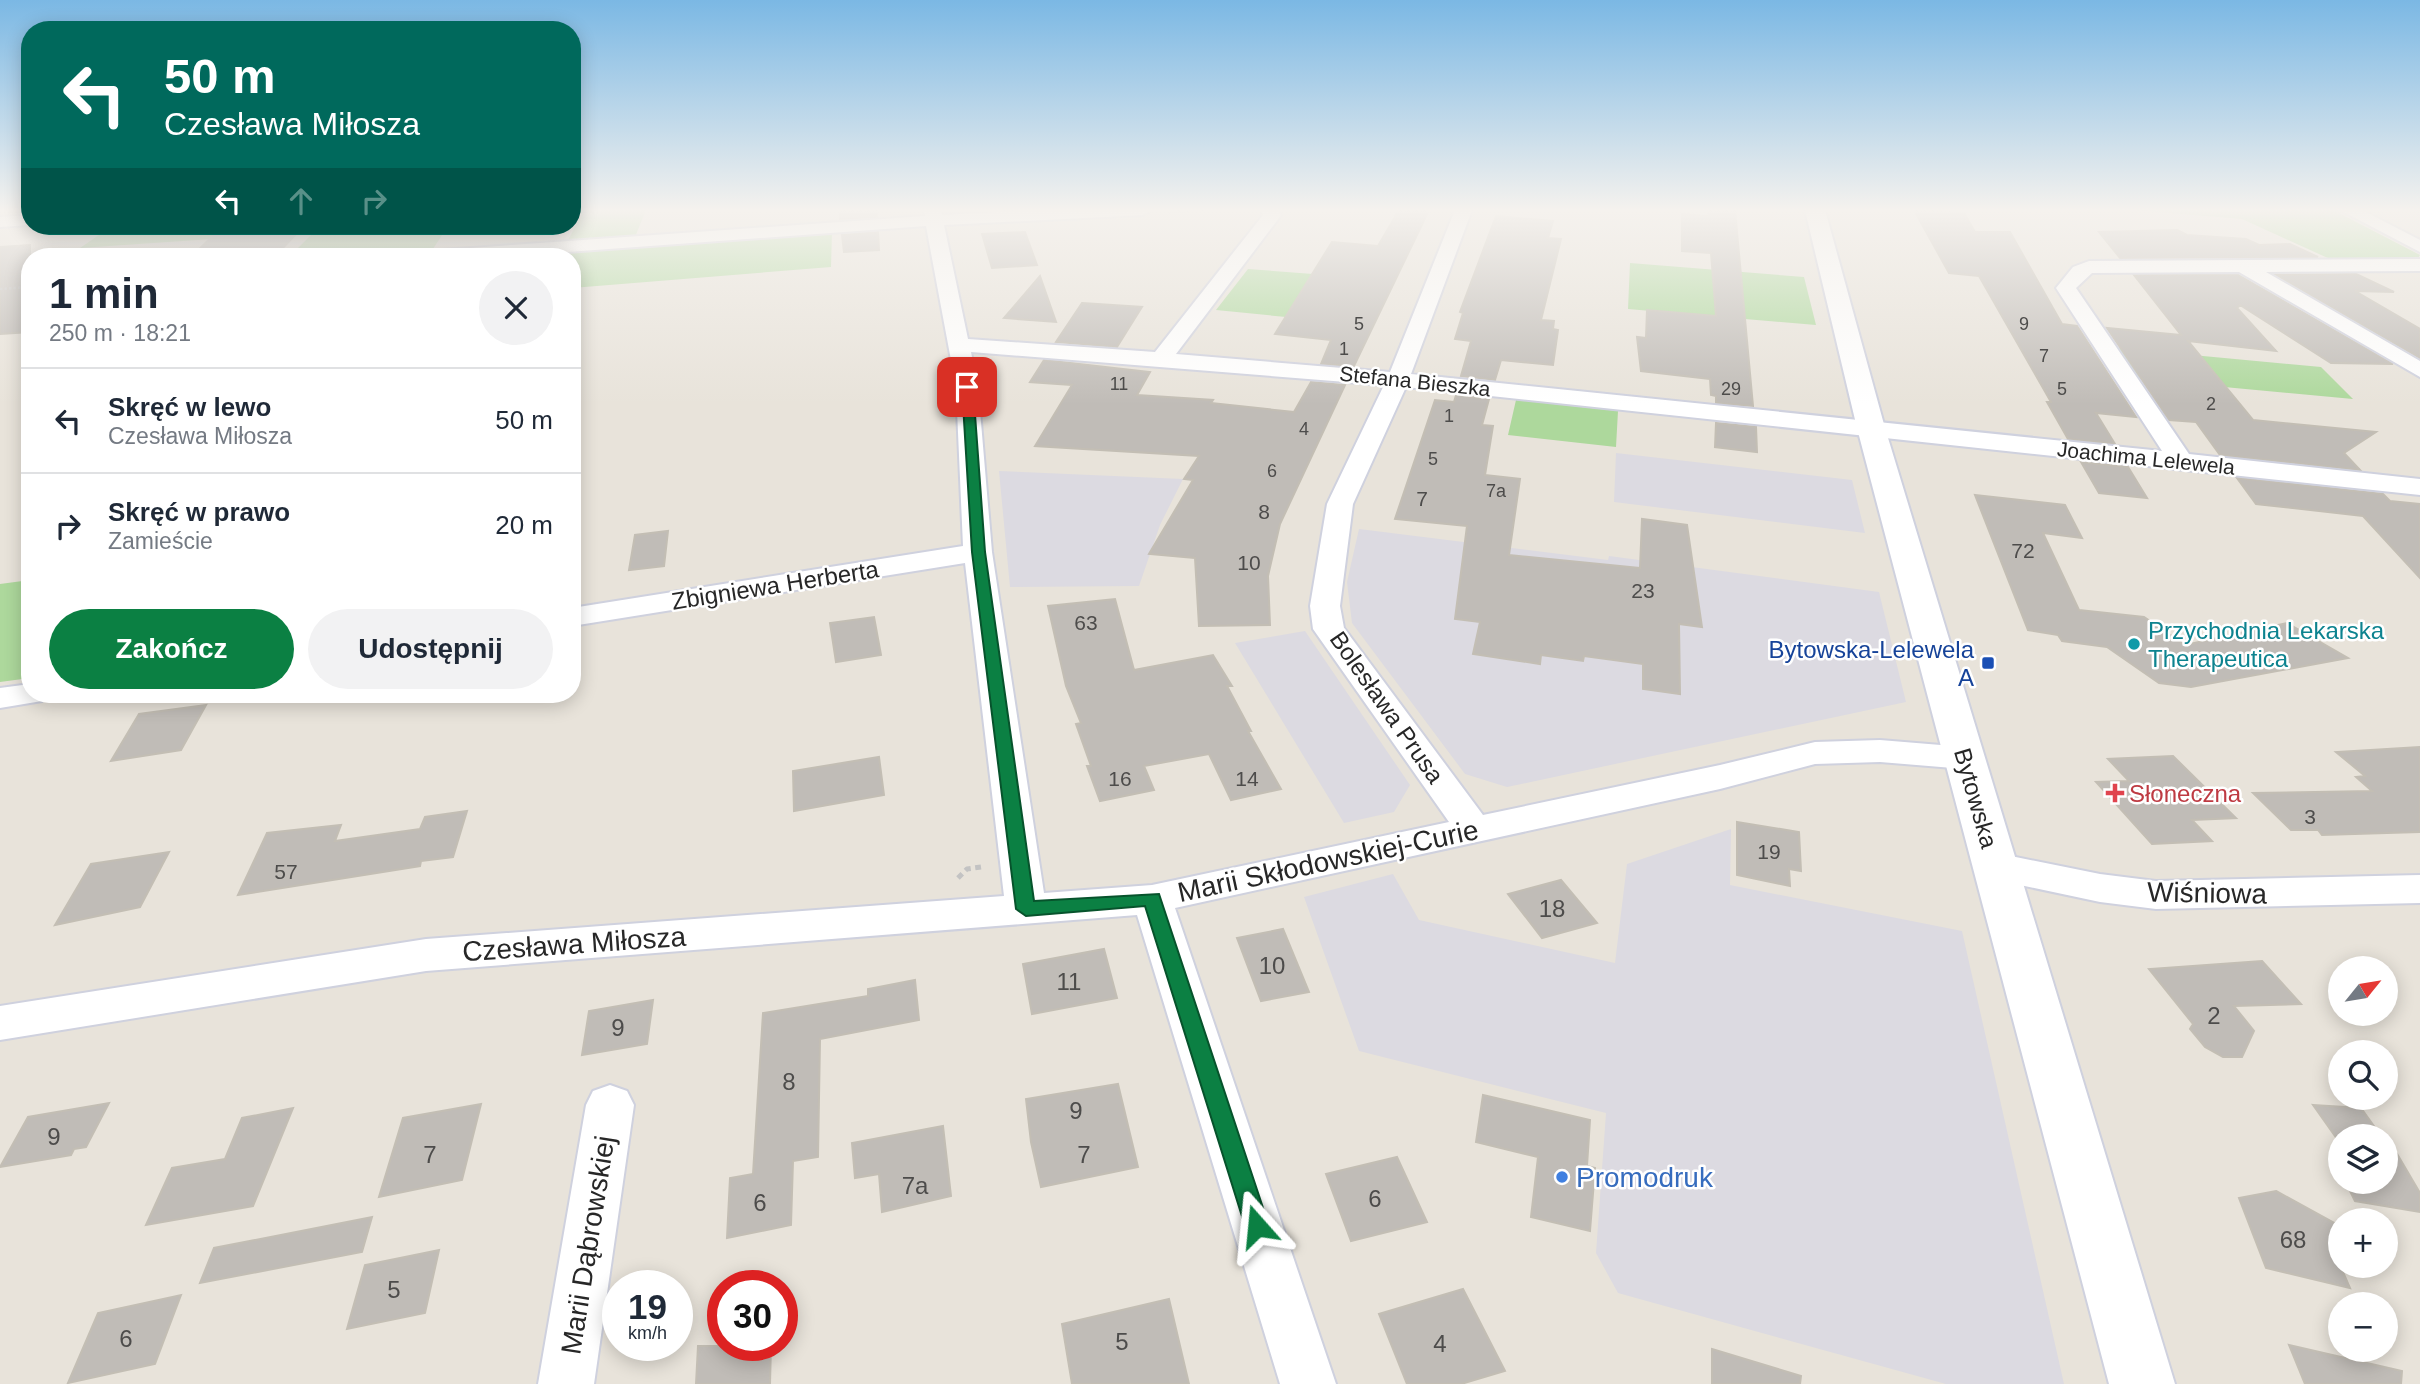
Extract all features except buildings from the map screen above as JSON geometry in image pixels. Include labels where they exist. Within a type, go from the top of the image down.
[{"type":"street","points":[[945,275],[967,387],[978,552],[1026,909]]},
{"type":"street","points":[[1162,358],[1226,275]]},
{"type":"street","name":"Bolesława Prusa","points":[[1439,275],[1398,379],[1340,504],[1325,606],[1329,629],[1474,830]]},
{"type":"street","name":"Bytowska","points":[[1833,275],[1871,428],[2141,1384]]},
{"type":"street","points":[[2077,275],[2066,288],[2182,462]]},
{"type":"street","points":[[2257,275],[2420,370]]},
{"type":"street","name":"Stefana Bieszka","points":[[958,345],[1162,358],[1398,379],[1871,428]]},
{"type":"street","name":"Joachima Lelewela","points":[[1871,428],[2420,488]]},
{"type":"street","name":"Zbigniewa Herberta","points":[[581,616],[978,552]]},
{"type":"street","points":[[0,698],[21,695]]},
{"type":"street","name":"Marii Skłodowskiej-Curie","points":[[1308,1384],[1152,899],[1833,750],[1965,758]]},
{"type":"street","name":"Wiśniowa","points":[[1996,867],[2100,888],[2156,895],[2420,889]]},
{"type":"street","name":"Czesława Miłosza","points":[[0,1023],[426,955],[1152,899]]},
{"type":"street","name":"Marii Dąbrowskiej","points":[[566,1384],[610,1105]]},
{"type":"path","points":[[0,289],[21,288]]},
{"type":"path","points":[[953,884],[967,869],[1019,861]]},
{"type":"shaded area","points":[[1616,453],[1852,480],[1865,533],[1614,502]]},
{"type":"shaded area","points":[[999,471],[1183,479],[1160,525],[1139,586],[1010,587]]},
{"type":"shaded area","points":[[1359,529],[1608,560],[1609,556],[1879,592],[1906,702],[1507,787],[1465,774],[1352,623],[1347,582]]},
{"type":"shaded area","points":[[1305,631],[1410,785],[1394,812],[1344,823],[1235,643]]},
{"type":"shaded area","points":[[1731,829],[1730,885],[1962,931],[2064,1384],[1946,1384],[1618,1293],[1596,1253],[1606,1113],[1359,1051],[1304,897],[1393,874],[1419,920],[1615,963],[1627,864]]},
{"type":"green space","points":[[581,275],[737,275],[581,287]]},
{"type":"green space","points":[[1244,275],[1313,275],[1286,317],[1216,310]]},
{"type":"green space","points":[[1629,275],[1804,277],[1816,325],[1628,309]]},
{"type":"green space","points":[[2118,348],[2321,367],[2353,399],[2139,379]]},
{"type":"green space","points":[[1516,400],[1618,411],[1616,447],[1508,435]]},
{"type":"green space","points":[[21,581],[21,679],[0,682],[0,584]]},
{"type":"place","name":"Przychodnia Lekarska Therapeutica","points":[[2134,644]]},
{"type":"place","name":"Bytowska-Lelewela A","points":[[1988,663]]},
{"type":"place","name":"Słoneczna","points":[[2115,793]]},
{"type":"place","name":"Promodruk","points":[[1562,1177]]},
{"type":"route","points":[[967,387],[978,552],[1026,909],[1152,899],[1257,1226]]}]
